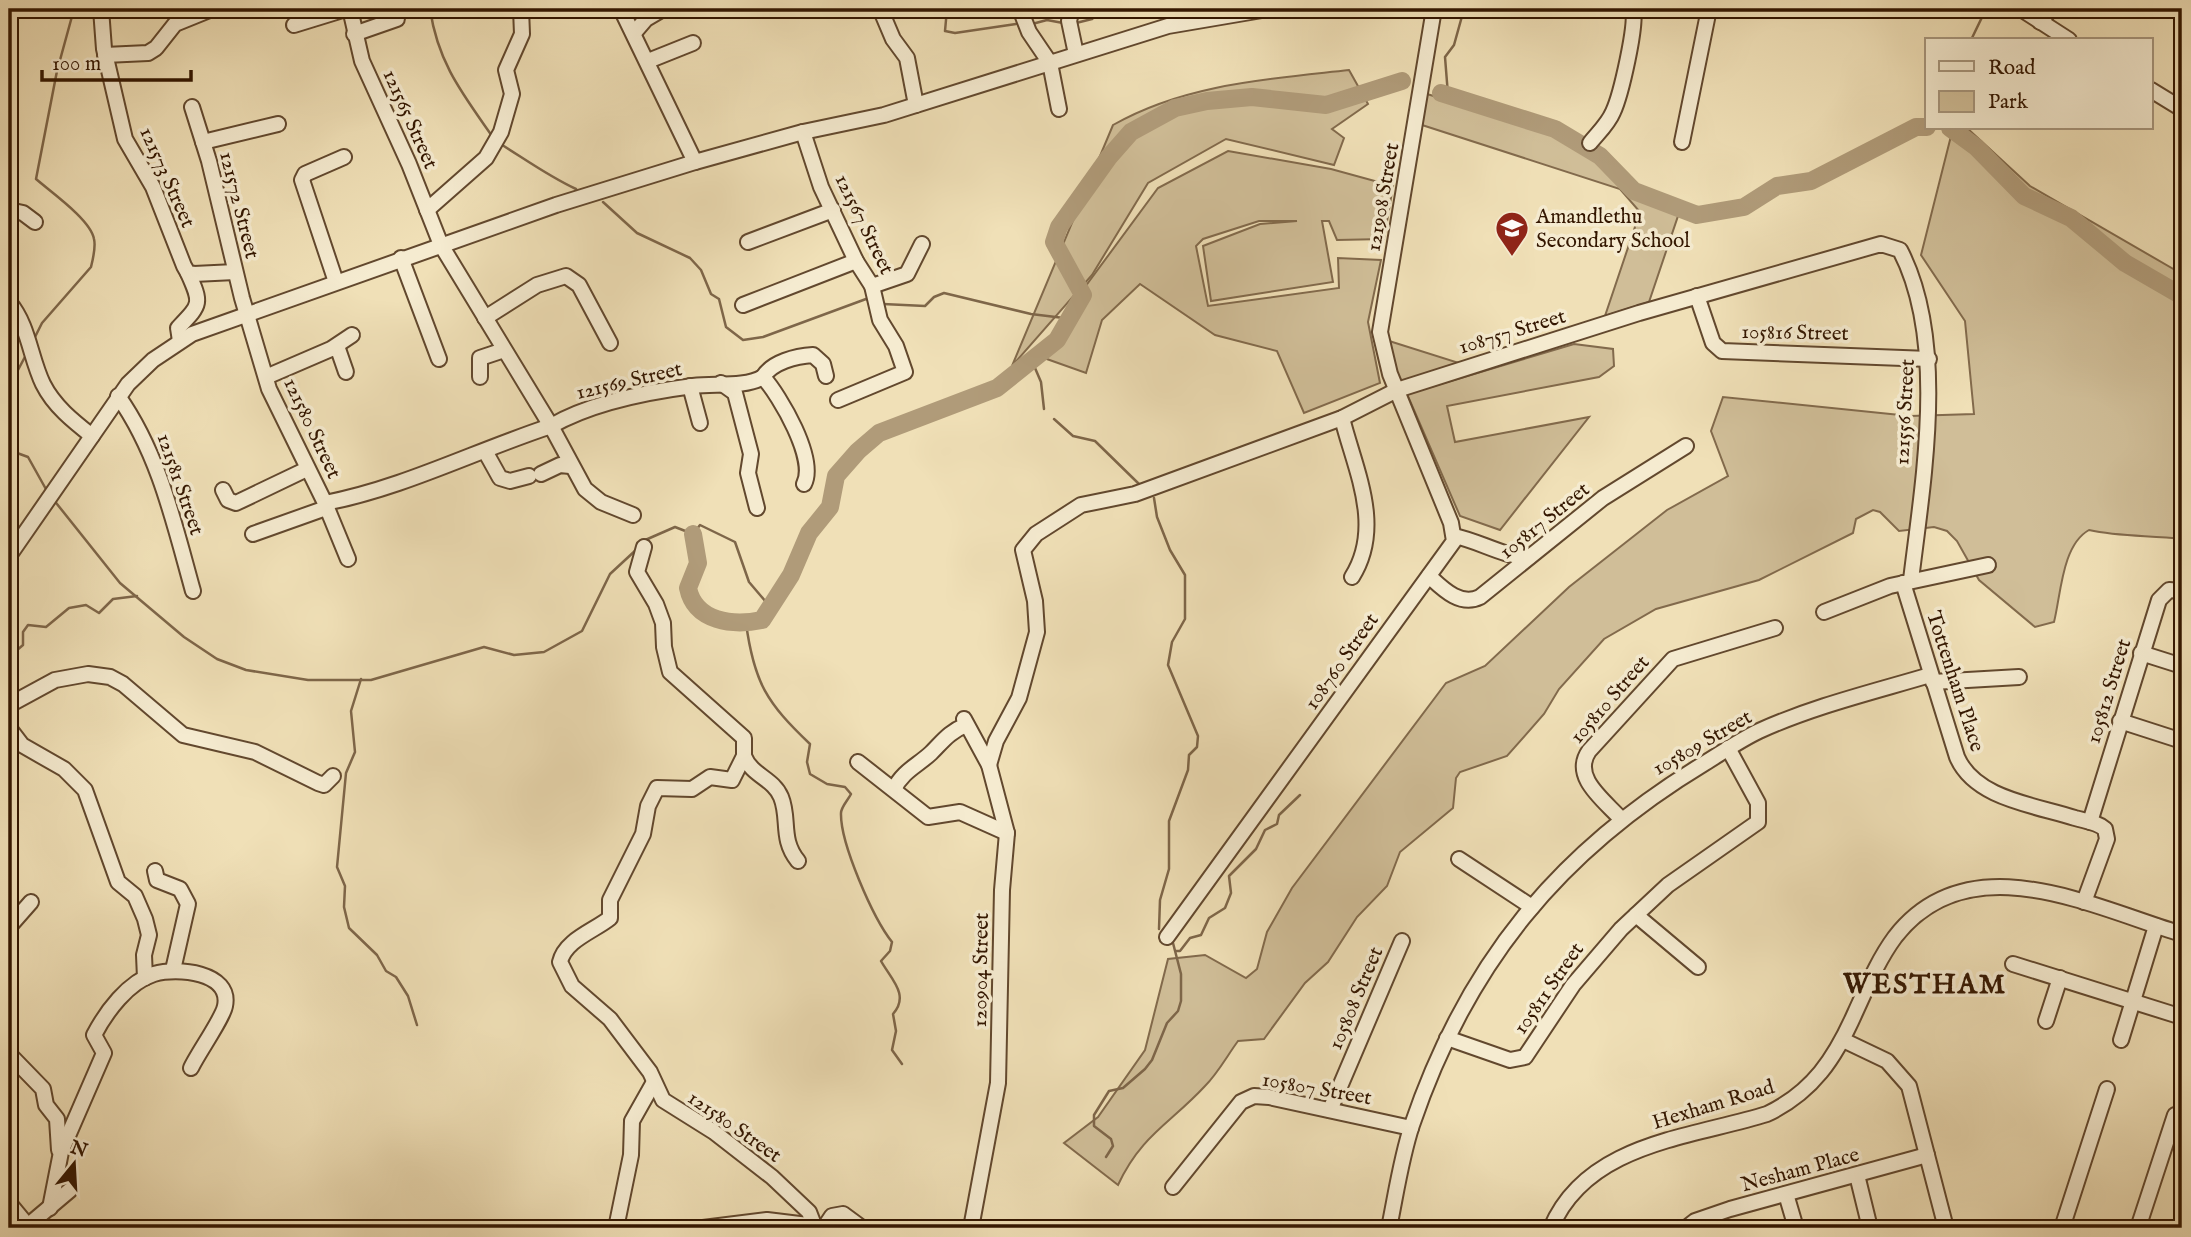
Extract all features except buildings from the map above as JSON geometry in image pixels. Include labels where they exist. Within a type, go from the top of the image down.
[{"type":"street","name":"121573 Street","points":[[101,9],[106,55],[125,139],[153,187],[198,296],[198,305],[178,328],[180,341]]},
{"type":"street","points":[[106,55],[148,52],[156,48],[175,24],[212,9]]},
{"type":"street","points":[[294,26],[348,9]]},
{"type":"street","name":"121565 Street","points":[[348,9],[362,61],[441,245]]},
{"type":"street","points":[[427,210],[481,163],[495,145],[511,101],[512,89],[506,70],[522,34],[521,9]]},
{"type":"street","points":[[621,9],[695,162]]},
{"type":"street","points":[[634,33],[646,19],[663,9]]},
{"type":"street","points":[[875,9],[882,13],[893,39],[907,58],[916,105]]},
{"type":"street","points":[[1020,9],[1029,32],[1050,63],[1059,109]]},
{"type":"street","points":[[1072,9],[1069,22],[1076,54]]},
{"type":"street","points":[[9,555],[118,396],[153,360],[180,341],[246,313],[401,258],[556,205],[695,162],[916,105],[1168,26],[1268,9]]},
{"type":"street","name":"121908 Street","points":[[1397,390],[1381,341],[1381,318],[1434,9]]},
{"type":"street","points":[[1590,143],[1607,122],[1618,97],[1635,27],[1633,9]]},
{"type":"street","points":[[1682,142],[1709,9]]},
{"type":"street","points":[[2021,9],[2066,38]]},
{"type":"street","points":[[2040,22],[2051,9]]},
{"type":"street","points":[[354,34],[397,19]]},
{"type":"street","points":[[648,61],[693,43]]},
{"type":"street","points":[[2152,91],[2182,109]]},
{"type":"street","name":"121572 Street","points":[[192,107],[246,313]]},
{"type":"street","points":[[203,142],[278,124]]},
{"type":"street","name":"121567 Street","points":[[803,132],[856,261],[872,286],[880,320],[896,346],[905,372],[838,400]]},
{"type":"street","points":[[336,282],[302,180],[305,174],[344,158]]},
{"type":"street","points":[[748,242],[833,209]]},
{"type":"street","points":[[9,210],[23,213],[34,222]]},
{"type":"street","points":[[872,286],[907,274],[922,244]]},
{"type":"street","name":"108757 Street","points":[[989,765],[996,741],[1019,698],[1037,632],[1035,601],[1023,550],[1036,534],[1069,511],[1143,489],[1342,418],[1397,390],[1697,296],[1872,245],[1888,244],[1900,250]]},
{"type":"street","points":[[441,245],[551,426],[570,466],[585,489],[597,499],[633,515]]},
{"type":"street","name":"121556 Street","points":[[1900,250],[1921,311],[1929,387],[1907,582]]},
{"type":"street","points":[[401,258],[439,359]]},
{"type":"street","points":[[743,305],[856,261]]},
{"type":"street","points":[[188,273],[207,275],[235,272]]},
{"type":"street","points":[[485,318],[537,285],[566,276],[579,285],[610,343]]},
{"type":"street","name":"105816 Street","points":[[1697,296],[1713,343],[1728,352],[1892,355],[1928,359]]},
{"type":"street","points":[[9,302],[27,333],[37,369],[51,398],[92,436]]},
{"type":"street","name":"121580 Street","points":[[246,313],[266,377],[348,559]]},
{"type":"street","points":[[266,377],[337,346],[352,335]]},
{"type":"street","points":[[337,346],[346,372]]},
{"type":"street","points":[[481,377],[480,358],[504,350]]},
{"type":"street","points":[[804,484],[808,476],[807,463],[784,405],[763,377],[776,366],[799,356],[813,355],[822,364],[826,376]]},
{"type":"street","name":"121569 Street","points":[[253,534],[485,451],[551,426],[570,415],[690,386],[753,383],[763,377]]},
{"type":"street","points":[[721,383],[735,393],[751,454],[748,473],[757,508]]},
{"type":"street","points":[[690,386],[700,424]]},
{"type":"street","points":[[1397,390],[1454,536],[1477,541],[1511,556],[1529,557]]},
{"type":"street","name":"121581 Street","points":[[118,396],[141,431],[159,472],[193,591]]},
{"type":"street","points":[[1342,418],[1364,495],[1366,545],[1352,577]]},
{"type":"street","name":"105817 Street","points":[[1429,576],[1447,592],[1474,600],[1615,490],[1686,446]]},
{"type":"street","points":[[485,451],[500,478],[510,481],[560,465],[570,466]]},
{"type":"street","points":[[223,490],[228,500],[236,503],[307,469]]},
{"type":"street","name":"108760 Street","points":[[1167,937],[1453,543],[1454,536]]},
{"type":"street","points":[[644,547],[637,572],[656,604],[663,623],[664,647],[670,672],[744,738],[744,757],[749,768],[771,783],[780,794],[785,816],[784,831],[798,861]]},
{"type":"street","points":[[1824,612],[1907,582],[1988,565]]},
{"type":"street","name":"Tottenham Place","points":[[1907,582],[1932,678],[1957,757],[1973,782],[2000,794],[2090,822]]},
{"type":"street","name":"105812 Street","points":[[2090,822],[2159,600],[2169,590],[2182,590]]},
{"type":"street","name":"105810 Street","points":[[1621,819],[1582,774],[1582,763],[1589,751],[1673,659],[1776,628]]},
{"type":"street","points":[[2141,653],[2182,666]]},
{"type":"street","points":[[9,705],[55,680],[99,674],[123,684],[183,735],[255,752],[324,785],[333,776]]},
{"type":"street","name":"105809 Street","points":[[1390,1228],[1411,1128],[1447,1038],[1480,975],[1558,876],[1621,819],[1728,748],[1758,732],[1823,705],[1932,678],[2020,677]]},
{"type":"street","points":[[2120,721],[2182,741]]},
{"type":"street","name":"120904 Street","points":[[894,789],[906,770],[965,722],[989,765],[1007,833],[1002,890],[998,1083],[971,1228]]},
{"type":"street","points":[[9,728],[22,746],[64,769],[85,790],[118,883],[135,896],[145,919],[149,935],[144,955],[145,978]]},
{"type":"street","name":"105811 Street","points":[[1447,1038],[1503,1059],[1518,1061],[1525,1057],[1573,985],[1602,948],[1696,863],[1758,822],[1758,803],[1728,748]]},
{"type":"street","name":"121580 Street","points":[[744,757],[732,780],[710,777],[692,789],[657,788],[648,806],[645,830],[610,900],[610,918],[573,943],[560,961],[568,980],[610,1019],[650,1072],[668,1105],[714,1132],[772,1177],[804,1207],[820,1227]]},
{"type":"street","points":[[858,762],[928,817],[960,812],[1007,833]]},
{"type":"street","points":[[2084,902],[2106,839],[2105,829],[2090,822]]},
{"type":"street","points":[[1459,859],[1532,907]]},
{"type":"street","points":[[155,871],[157,880],[180,889],[188,904],[173,970]]},
{"type":"street","name":"Hexham Road","points":[[1551,1228],[1573,1193],[1595,1173],[1624,1155],[1649,1145],[1749,1120],[1788,1104],[1823,1073],[1843,1040],[1883,955],[1903,928],[1927,909],[1949,897],[1996,885],[2046,891],[2182,934]]},
{"type":"street","points":[[9,927],[31,902]]},
{"type":"street","points":[[1636,915],[1698,967]]},
{"type":"street","points":[[2121,1040],[2157,926]]},
{"type":"street","name":"105808 Street","points":[[1330,1110],[1402,941]]},
{"type":"street","points":[[2014,964],[2182,1017]]},
{"type":"street","points":[[50,1208],[59,1161],[104,1053],[94,1035],[121,996],[145,978],[173,970],[188,972],[218,982],[225,995],[223,1014],[191,1068]]},
{"type":"street","points":[[2046,1021],[2060,978]]},
{"type":"street","points":[[1843,1040],[1886,1061],[1903,1078],[1913,1098],[1946,1228]]},
{"type":"street","points":[[9,1054],[43,1089],[46,1105],[57,1119],[59,1161]]},
{"type":"street","points":[[616,1228],[631,1155],[632,1121],[654,1082]]},
{"type":"street","points":[[2062,1228],[2107,1089]]},
{"type":"street","name":"105807 Street","points":[[1173,1187],[1241,1102],[1249,1097],[1269,1097],[1411,1128]]},
{"type":"street","points":[[2138,1228],[2175,1115]]},
{"type":"street","name":"Nesham Place","points":[[1686,1228],[1704,1217],[1927,1155]]},
{"type":"street","points":[[1857,1175],[1870,1228]]},
{"type":"street","points":[[9,1203],[26,1227],[70,1189]]},
{"type":"street","points":[[1786,1194],[1796,1228]]},
{"type":"street","points":[[703,1228],[767,1220],[820,1227],[838,1214],[848,1216],[858,1227]]},
{"type":"green space","points":[[1349,70],[1368,104],[1332,129],[1344,138],[1334,165],[1226,139],[1148,183],[1092,275],[1012,366],[1113,125],[1140,111],[1198,92],[1258,81]]},
{"type":"green space","points":[[1427,94],[1554,133],[1598,159],[1632,195],[1679,213],[1649,302],[1605,316],[1640,212],[1620,189],[1422,125]]},
{"type":"green space","points":[[1952,130],[1969,130],[2030,186],[2182,274],[2182,539],[2089,530],[2080,537],[2068,558],[2054,622],[2035,627],[1979,580],[1957,541],[1947,531],[1934,527],[1899,531],[1880,512],[1873,510],[1856,519],[1853,533],[1759,580],[1656,609],[1604,639],[1559,689],[1544,714],[1507,756],[1460,772],[1456,778],[1453,808],[1400,852],[1387,886],[1357,917],[1328,962],[1305,983],[1264,1039],[1238,1041],[1210,1081],[1147,1141],[1118,1185],[1064,1143],[1098,1117],[1145,1050],[1168,959],[1205,955],[1246,978],[1257,969],[1267,932],[1292,888],[1446,683],[1485,666],[1569,587],[1667,510],[1728,476],[1711,431],[1723,397],[1910,416],[1974,414],[1965,321],[1921,255]]},
{"type":"green space","points":[[1228,151],[1331,169],[1393,186],[1384,239],[1337,240],[1329,221],[1322,221],[1333,282],[1211,301],[1203,246],[1260,224],[1297,221],[1259,221],[1203,239],[1196,246],[1208,306],[1339,288],[1338,258],[1381,260],[1368,322],[1380,383],[1304,413],[1277,351],[1215,335],[1140,284],[1102,320],[1086,373],[1044,358],[1073,326],[1084,306],[1085,287],[1158,188]]},
{"type":"green space","points":[[1386,340],[1459,363],[1405,383],[1399,378]]},
{"type":"green space","points":[[1574,344],[1613,349],[1614,366],[1599,377],[1447,406],[1455,442],[1589,417],[1500,530],[1460,516],[1407,394]]},
{"type":"waterway","points":[[33,341],[42,323],[91,267],[95,246],[86,223],[36,179],[57,71],[74,9]]},
{"type":"waterway","points":[[430,9],[445,62],[492,136]]},
{"type":"waterway","points":[[947,9],[945,31],[955,33],[1016,24]]},
{"type":"waterway","points":[[1076,23],[1092,19],[1102,9]]},
{"type":"waterway","points":[[1448,95],[1445,57],[1454,45],[1464,9]]},
{"type":"waterway","points":[[1972,38],[1986,9]]},
{"type":"waterway","points":[[1032,24],[1047,20],[1063,23]]},
{"type":"waterway","points":[[693,534],[698,563],[688,588],[698,608],[717,619],[739,622],[762,620],[791,575],[809,533],[830,507],[836,476],[858,451],[879,433],[997,388],[1057,340],[1083,295],[1054,242],[1059,227],[1109,157],[1131,132],[1175,108],[1207,101],[1252,97],[1326,105],[1402,81]]},
{"type":"waterway","points":[[1441,93],[1555,129],[1600,156],[1634,191],[1697,215],[1744,207],[1777,186],[1811,181],[1916,127],[1925,127]]},
{"type":"waterway","points":[[1953,130],[1976,147],[2024,196],[2071,218],[2125,263],[2182,296]]},
{"type":"waterway","points":[[499,143],[576,189]]},
{"type":"waterway","points":[[603,202],[637,233],[690,258],[701,270],[711,294],[719,299],[726,327],[743,340],[763,337],[866,299],[871,301]]},
{"type":"waterway","points":[[883,304],[925,306],[934,297],[944,293],[1031,314],[1072,319]]},
{"type":"waterway","points":[[9,387],[27,353]]},
{"type":"waterway","points":[[1032,361],[1041,382],[1044,409]]},
{"type":"waterway","points":[[1054,419],[1073,436],[1095,441],[1139,484]]},
{"type":"waterway","points":[[9,450],[28,457],[47,491]]},
{"type":"waterway","points":[[1154,498],[1157,517],[1170,550],[1185,575],[1185,619],[1172,642],[1168,665],[1198,736],[1197,747],[1189,755],[1188,770],[1169,821],[1169,869],[1160,900],[1159,929]]},
{"type":"waterway","points":[[53,499],[120,583],[184,637],[217,659],[246,670],[308,680],[371,680],[484,647],[514,655],[544,652],[582,631],[610,574],[637,549]]},
{"type":"waterway","points":[[643,541],[675,527],[693,534],[700,525],[735,542],[749,582],[766,602],[774,599]]},
{"type":"waterway","points":[[9,648],[16,651],[23,645],[23,632],[28,625],[46,627],[69,608],[86,605],[99,613],[113,599],[137,596]]},
{"type":"waterway","points":[[746,623],[753,661],[765,691],[783,716],[810,744],[807,762],[810,774],[827,784],[845,787],[851,794],[841,811],[842,826],[859,880],[892,942],[890,951],[881,961],[899,994],[898,1007],[893,1014],[896,1031],[892,1050],[902,1064]]},
{"type":"waterway","points":[[361,679],[351,711],[355,752],[346,773],[337,867],[345,886],[344,907],[349,928],[377,955],[386,971],[396,977],[408,996],[417,1025]]},
{"type":"waterway","points":[[1176,951],[1180,951],[1190,938],[1201,935],[1209,918],[1225,908],[1231,893],[1229,876],[1256,849],[1265,830],[1277,824],[1279,815],[1300,795]]},
{"type":"waterway","points":[[1106,1157],[1113,1146],[1111,1139],[1094,1126],[1094,1115],[1109,1091],[1123,1088],[1145,1069],[1152,1060],[1167,1023],[1178,1011],[1181,1001],[1181,974],[1173,943]]},
{"type":"place","name":"Amandlethu Secondary School","points":[[1512,258]]},
{"type":"district","name":"WESTHAM","points":[[1925,983]]}]
